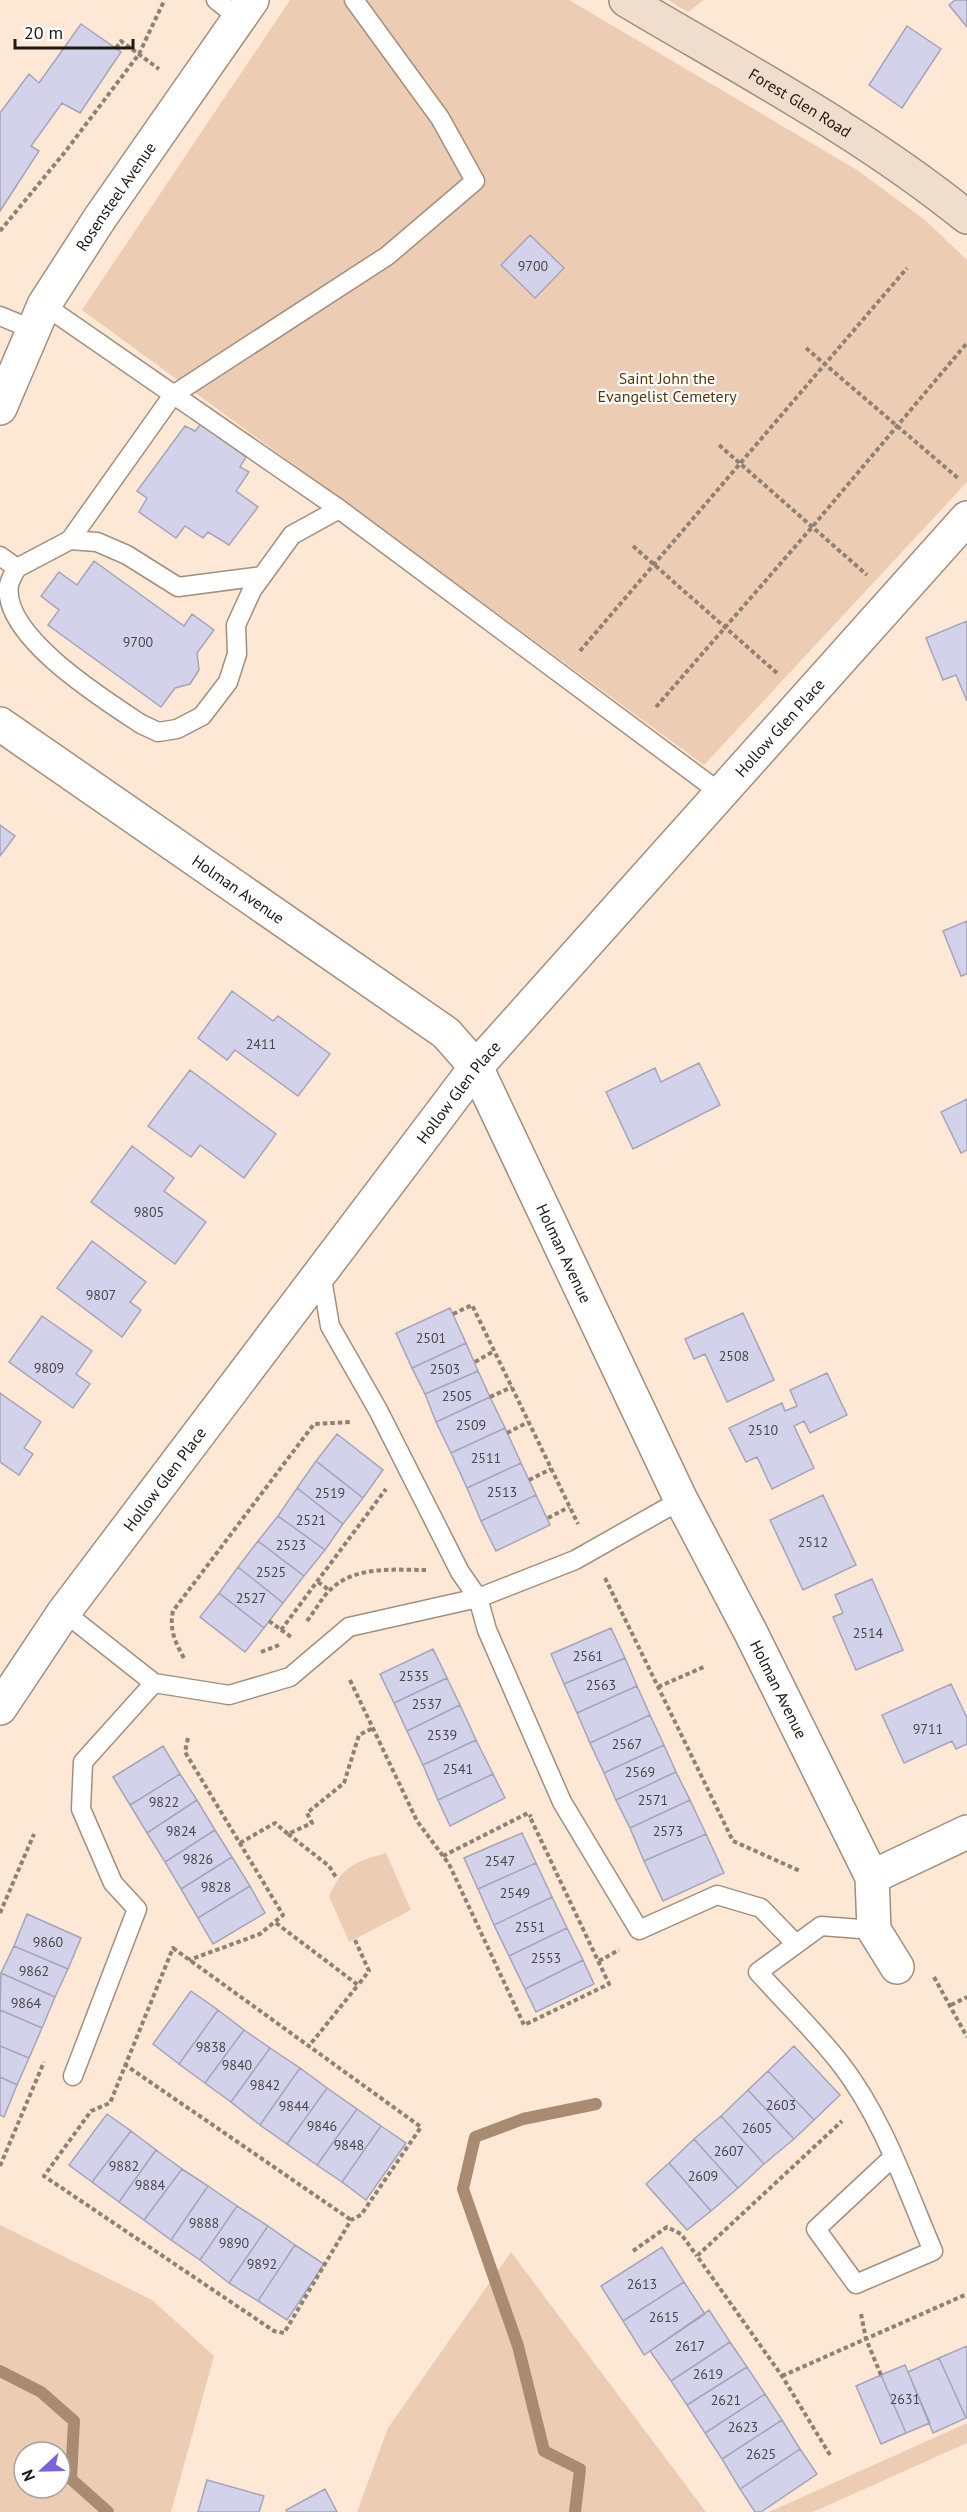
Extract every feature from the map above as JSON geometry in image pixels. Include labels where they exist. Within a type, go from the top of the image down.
[{"type":"main road","name":"Forest Glen Road","points":[[626,0],[860,139],[929,187],[967,217]]},
{"type":"street","name":"Rosensteel Avenue","points":[[0,408],[39,318],[100,218],[188,92],[236,6]]},
{"type":"street","name":"Hollow Glen Place","points":[[0,1708],[64,1612],[476,1067],[967,518]]},
{"type":"street","name":"Holman Avenue","points":[[0,724],[446,1033],[476,1067],[681,1500],[750,1631],[872,1876],[874,1930],[912,1967]]},
{"type":"street","points":[[872,1876],[967,1832]]},
{"type":"lane","points":[[339,509],[292,535],[252,590],[236,625],[237,654],[228,682],[202,716],[177,729],[158,732],[141,724],[96,694],[41,652],[20,620],[10,598],[9,584],[17,568],[70,540],[173,395],[387,256],[474,181],[440,118],[354,0]]},
{"type":"lane","points":[[0,316],[39,318],[173,395],[339,509],[722,794]]},
{"type":"lane","points":[[70,540],[97,542],[127,555],[178,587],[262,576]]},
{"type":"lane","points":[[0,556],[17,568]]},
{"type":"lane","points":[[320,1271],[330,1326],[378,1410],[460,1572],[478,1598],[487,1630],[562,1802],[639,1930],[717,1895],[761,1908],[796,1944]]},
{"type":"lane","points":[[64,1612],[154,1683],[229,1695],[290,1677],[349,1627],[478,1598],[575,1560],[681,1500]]},
{"type":"lane","points":[[73,2076],[137,1909],[113,1883],[81,1809],[84,1762],[154,1683]]},
{"type":"lane","points":[[874,1930],[821,1926],[758,1972],[841,2064],[864,2100],[875,2118],[933,2251],[856,2284],[816,2229],[892,2158]]},
{"type":"path","points":[[0,231],[139,54],[164,1]]},
{"type":"path","points":[[116,48],[122,41],[188,92]]},
{"type":"path","points":[[562,673],[907,268]]},
{"type":"path","points":[[636,730],[813,526],[967,343]]},
{"type":"path","points":[[806,348],[959,479]]},
{"type":"path","points":[[719,445],[894,600]]},
{"type":"path","points":[[633,546],[782,678]]},
{"type":"path","points":[[453,1314],[472,1305],[580,1528]]},
{"type":"path","points":[[475,1362],[494,1351]]},
{"type":"path","points":[[490,1397],[512,1387]]},
{"type":"path","points":[[192,1663],[184,1658],[175,1642],[170,1623],[173,1611],[314,1424],[328,1421],[350,1422]]},
{"type":"path","points":[[507,1433],[528,1422]]},
{"type":"path","points":[[281,1630],[404,1464]]},
{"type":"path","points":[[529,1480],[551,1469]]},
{"type":"path","points":[[548,1518],[569,1507]]},
{"type":"path","points":[[303,1626],[329,1590],[350,1577],[370,1570],[427,1570]]},
{"type":"path","points":[[604,1578],[733,1841],[800,1871]]},
{"type":"path","points":[[318,1582],[329,1590]]},
{"type":"path","points":[[269,1621],[291,1637]]},
{"type":"path","points":[[255,1654],[296,1634]]},
{"type":"path","points":[[658,1687],[706,1666]]},
{"type":"path","points":[[350,1680],[417,1821],[444,1856],[524,2025],[609,1984],[528,1813],[444,1856]]},
{"type":"path","points":[[288,1834],[312,1823],[307,1813],[344,1783],[359,1735],[373,1728]]},
{"type":"path","points":[[188,1738],[185,1752],[283,1915],[260,1934],[189,1960]]},
{"type":"path","points":[[530,1817],[537,1814]]},
{"type":"path","points":[[240,1843],[275,1823],[329,1866],[337,1879]]},
{"type":"path","points":[[0,1913],[34,1834]]},
{"type":"path","points":[[276,1923],[358,1985]]},
{"type":"path","points":[[309,2046],[369,1971],[355,1940]]},
{"type":"path","points":[[173,1948],[189,1960],[421,2127],[361,2215],[351,2220],[284,2333],[274,2331],[44,2176],[91,2111],[110,2103],[173,1948]]},
{"type":"path","points":[[599,1961],[621,1949]]},
{"type":"path","points":[[912,1967],[951,2005],[967,2037]]},
{"type":"path","points":[[951,2005],[967,1997]]},
{"type":"path","points":[[124,2064],[351,2220]]},
{"type":"path","points":[[697,2256],[864,2100]]},
{"type":"path","points":[[0,2166],[22,2114]]},
{"type":"path","points":[[633,2251],[667,2227],[681,2234],[782,2376],[830,2455]]},
{"type":"path","points":[[856,2284],[866,2339],[881,2375]]},
{"type":"path","points":[[782,2376],[967,2294]]},
{"type":"green space","name":"Saint John the Evangelist Cemetery","points":[[290,0],[569,0],[857,170],[925,220],[967,260],[967,482],[704,765],[82,310]]},
{"type":"green space","points":[[668,0],[704,0],[688,12]]},
{"type":"green space","points":[[386,1853],[411,1910],[349,1942],[329,1896],[339,1878],[351,1867],[366,1859]]},
{"type":"green space","points":[[0,2225],[152,2300],[214,2356],[171,2512],[0,2512]]},
{"type":"green space","points":[[511,2252],[706,2512],[357,2512],[388,2428]]},
{"type":"green space","points":[[967,2423],[967,2443],[813,2512],[769,2512]]},
{"type":"building","points":[[955,0],[967,0],[967,27],[949,5]]},
{"type":"building","points":[[81,24],[121,52],[80,113],[62,103],[31,146],[39,151],[0,211],[0,113],[29,74],[39,83]]},
{"type":"building","points":[[907,26],[941,49],[902,108],[869,85]]},
{"type":"building","points":[[530,235],[564,268],[535,298],[501,265]]},
{"type":"building","points":[[201,424],[246,457],[240,467],[249,472],[236,491],[258,507],[229,545],[208,532],[203,538],[185,526],[176,538],[139,512],[147,498],[137,491],[185,426],[195,431]]},
{"type":"building","points":[[94,561],[184,626],[192,614],[214,630],[197,653],[199,670],[190,684],[175,688],[161,707],[48,625],[59,610],[41,596],[59,572],[77,585]]},
{"type":"building","points":[[967,621],[967,701],[956,675],[943,680],[926,638]]},
{"type":"building","points":[[0,825],[15,836],[0,856]]},
{"type":"building","points":[[967,921],[967,974],[961,976],[943,931]]},
{"type":"building","points":[[232,991],[273,1021],[278,1016],[330,1054],[298,1096],[235,1050],[227,1060],[198,1038]]},
{"type":"building","points":[[699,1063],[720,1105],[633,1149],[606,1092],[655,1068],[661,1082]]},
{"type":"building","points":[[190,1070],[276,1134],[244,1178],[200,1145],[191,1157],[148,1126]]},
{"type":"building","points":[[967,1099],[967,1150],[961,1153],[941,1112]]},
{"type":"building","points":[[132,1146],[174,1178],[164,1191],[206,1222],[175,1264],[91,1202]]},
{"type":"building","points":[[92,1241],[146,1282],[130,1302],[141,1310],[122,1337],[57,1288]]},
{"type":"building","points":[[450,1308],[466,1343],[412,1368],[396,1333]]},
{"type":"building","points":[[743,1313],[774,1380],[727,1402],[705,1354],[694,1359],[685,1339]]},
{"type":"building","points":[[42,1316],[92,1351],[76,1374],[90,1384],[73,1408],[9,1362]]},
{"type":"building","points":[[466,1343],[478,1371],[425,1394],[412,1368]]},
{"type":"building","points":[[478,1371],[490,1397],[436,1422],[425,1394]]},
{"type":"building","points":[[827,1373],[847,1415],[810,1433],[804,1421],[794,1426],[814,1468],[772,1489],[757,1457],[746,1462],[729,1428],[782,1403],[785,1411],[797,1406],[790,1390]]},
{"type":"building","points":[[0,1393],[41,1422],[24,1448],[33,1454],[19,1475],[0,1462]]},
{"type":"building","points":[[490,1397],[505,1428],[451,1453],[436,1422]]},
{"type":"building","points":[[505,1428],[521,1463],[467,1488],[451,1453]]},
{"type":"building","points":[[337,1434],[383,1470],[363,1498],[316,1461]]},
{"type":"building","points":[[316,1461],[363,1498],[343,1524],[297,1488]]},
{"type":"building","points":[[521,1463],[536,1495],[481,1521],[467,1488]]},
{"type":"building","points":[[297,1488],[343,1524],[325,1550],[278,1516]]},
{"type":"building","points":[[536,1495],[550,1525],[496,1551],[481,1521]]},
{"type":"building","points":[[823,1495],[856,1565],[803,1590],[770,1520]]},
{"type":"building","points":[[278,1516],[325,1550],[304,1576],[258,1541]]},
{"type":"building","points":[[258,1541],[304,1576],[283,1603],[238,1567]]},
{"type":"building","points":[[238,1567],[283,1603],[264,1628],[219,1593]]},
{"type":"building","points":[[872,1579],[903,1650],[856,1670],[833,1617],[843,1613],[835,1595]]},
{"type":"building","points":[[219,1593],[264,1628],[245,1652],[200,1617]]},
{"type":"building","points":[[611,1628],[625,1658],[564,1684],[551,1654]]},
{"type":"building","points":[[433,1649],[447,1678],[394,1703],[380,1674]]},
{"type":"building","points":[[625,1658],[637,1686],[577,1713],[564,1684]]},
{"type":"building","points":[[447,1678],[460,1705],[407,1731],[394,1703]]},
{"type":"building","points":[[951,1684],[967,1718],[967,1744],[956,1749],[952,1741],[904,1763],[882,1715]]},
{"type":"building","points":[[637,1686],[650,1715],[590,1743],[577,1713]]},
{"type":"building","points":[[460,1705],[476,1740],[423,1765],[407,1731]]},
{"type":"building","points":[[650,1715],[664,1745],[604,1773],[590,1743]]},
{"type":"building","points":[[476,1740],[493,1774],[438,1800],[423,1765]]},
{"type":"building","points":[[664,1745],[676,1772],[616,1800],[604,1773]]},
{"type":"building","points":[[163,1746],[180,1774],[130,1805],[113,1777]]},
{"type":"building","points":[[676,1772],[690,1800],[630,1828],[616,1800]]},
{"type":"building","points":[[180,1774],[197,1800],[147,1833],[130,1805]]},
{"type":"building","points":[[493,1774],[505,1798],[450,1826],[438,1800]]},
{"type":"building","points":[[197,1800],[215,1830],[165,1862],[147,1833]]},
{"type":"building","points":[[690,1800],[706,1834],[644,1861],[630,1828]]},
{"type":"building","points":[[215,1830],[232,1857],[181,1889],[165,1862]]},
{"type":"building","points":[[522,1833],[536,1863],[478,1889],[464,1858]]},
{"type":"building","points":[[706,1834],[724,1873],[663,1901],[644,1861]]},
{"type":"building","points":[[232,1857],[250,1886],[198,1918],[181,1889]]},
{"type":"building","points":[[536,1863],[552,1897],[494,1925],[478,1889]]},
{"type":"building","points":[[250,1886],[265,1913],[213,1944],[198,1918]]},
{"type":"building","points":[[552,1897],[567,1928],[509,1956],[494,1925]]},
{"type":"building","points":[[27,1914],[81,1938],[68,1969],[14,1946]]},
{"type":"building","points":[[567,1928],[583,1960],[525,1989],[509,1956]]},
{"type":"building","points":[[14,1946],[68,1969],[55,1997],[1,1973]]},
{"type":"building","points":[[583,1960],[594,1984],[536,2012],[525,1989]]},
{"type":"building","points":[[1,1973],[55,1997],[42,2028],[0,2010]]},
{"type":"building","points":[[191,1991],[218,2010],[179,2064],[153,2044]]},
{"type":"building","points":[[0,2010],[42,2028],[29,2058],[0,2046]]},
{"type":"building","points":[[218,2010],[244,2030],[205,2083],[179,2064]]},
{"type":"building","points":[[244,2030],[270,2048],[231,2102],[205,2083]]},
{"type":"building","points":[[0,2046],[29,2058],[17,2085],[0,2077]]},
{"type":"building","points":[[794,2046],[840,2095],[814,2120],[768,2071]]},
{"type":"building","points":[[270,2048],[300,2068],[260,2125],[231,2102]]},
{"type":"building","points":[[300,2068],[327,2088],[287,2144],[260,2125]]},
{"type":"building","points":[[768,2071],[814,2120],[794,2139],[748,2090]]},
{"type":"building","points":[[0,2077],[17,2085],[4,2117],[0,2115]]},
{"type":"building","points":[[327,2088],[357,2109],[317,2165],[287,2144]]},
{"type":"building","points":[[748,2090],[794,2139],[764,2164],[721,2116]]},
{"type":"building","points":[[357,2109],[381,2126],[342,2182],[317,2165]]},
{"type":"building","points":[[107,2114],[131,2131],[92,2182],[69,2165]]},
{"type":"building","points":[[721,2116],[764,2164],[738,2188],[694,2139]]},
{"type":"building","points":[[381,2126],[406,2143],[366,2200],[342,2182]]},
{"type":"building","points":[[131,2131],[156,2150],[119,2202],[92,2182]]},
{"type":"building","points":[[694,2139],[738,2188],[711,2211],[669,2163]]},
{"type":"building","points":[[156,2150],[182,2169],[144,2220],[119,2202]]},
{"type":"building","points":[[669,2163],[711,2211],[687,2230],[646,2184]]},
{"type":"building","points":[[182,2169],[208,2186],[171,2240],[144,2220]]},
{"type":"building","points":[[208,2186],[237,2206],[200,2260],[171,2240]]},
{"type":"building","points":[[237,2206],[268,2226],[229,2283],[200,2260]]},
{"type":"building","points":[[268,2226],[295,2245],[258,2301],[229,2283]]},
{"type":"building","points":[[295,2245],[324,2264],[287,2320],[258,2301]]},
{"type":"building","points":[[662,2247],[684,2282],[623,2321],[601,2286]]},
{"type":"building","points":[[684,2282],[705,2314],[644,2355],[623,2321]]},
{"type":"building","points":[[709,2310],[730,2342],[671,2381],[650,2351]]},
{"type":"building","points":[[730,2342],[747,2367],[687,2405],[671,2381]]},
{"type":"building","points":[[967,2346],[967,2418],[966,2418],[939,2358]]},
{"type":"building","points":[[939,2358],[966,2418],[933,2433],[908,2372]]},
{"type":"building","points":[[905,2365],[930,2423],[906,2433],[881,2375]]},
{"type":"building","points":[[747,2367],[765,2394],[705,2433],[687,2405]]},
{"type":"building","points":[[881,2375],[906,2433],[881,2444],[856,2386]]},
{"type":"building","points":[[765,2394],[782,2420],[722,2459],[705,2433]]},
{"type":"building","points":[[782,2420],[800,2449],[740,2489],[722,2459]]},
{"type":"building","points":[[800,2449],[817,2474],[761,2512],[755,2512],[740,2489]]},
{"type":"building","points":[[207,2480],[264,2496],[259,2512],[198,2512]]},
{"type":"building","points":[[325,2489],[337,2512],[287,2512],[286,2510]]},
{"type":"waterway","points":[[575,2512],[580,2469],[544,2451],[518,2346],[463,2189],[475,2137],[523,2119],[596,2104]]},
{"type":"waterway","points":[[0,2371],[41,2392],[74,2421],[71,2479],[108,2512]]}]
